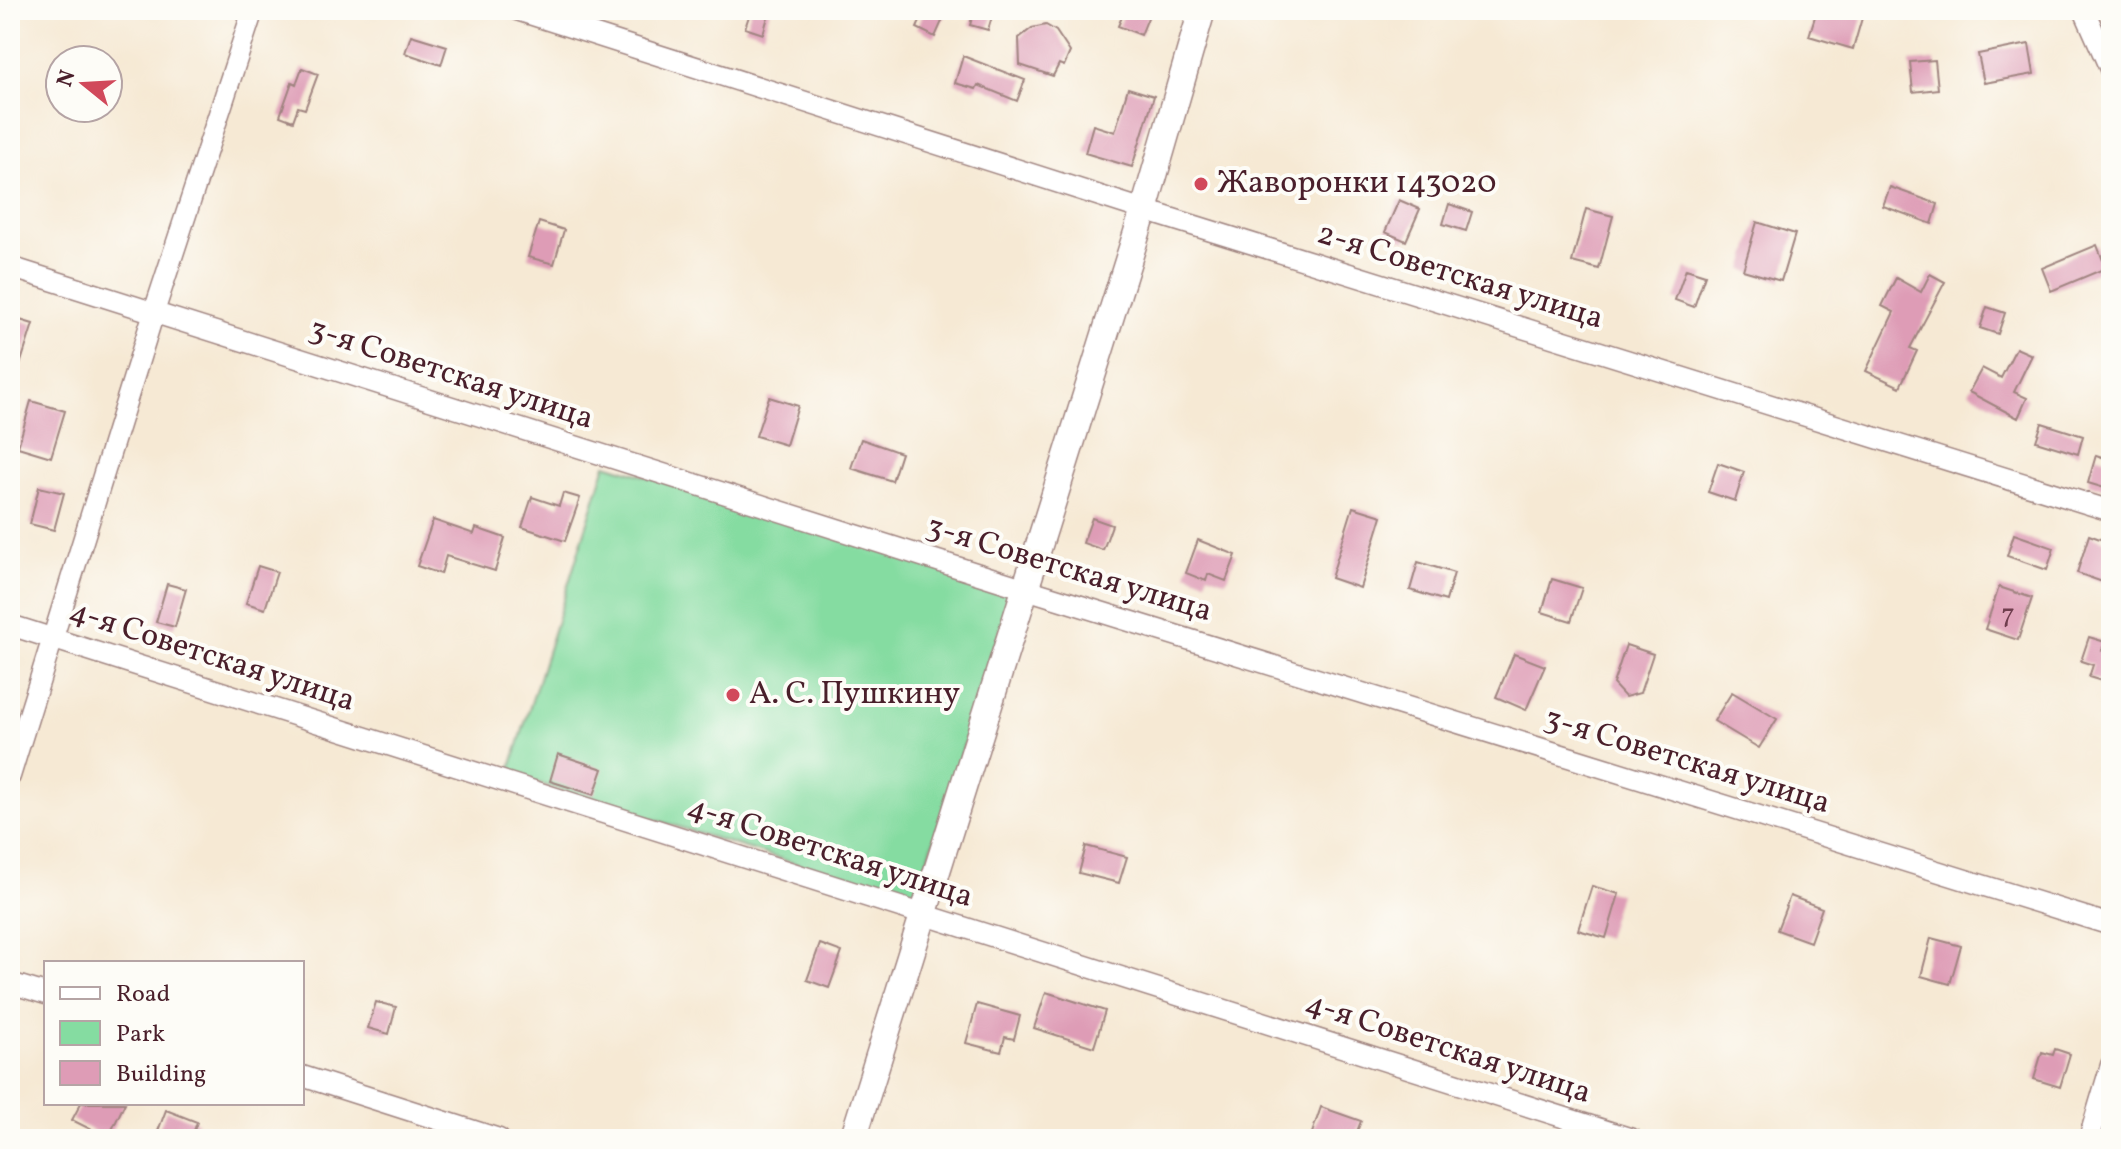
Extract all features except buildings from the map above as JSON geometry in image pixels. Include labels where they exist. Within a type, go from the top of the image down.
[{"type":"street","points":[[10,776],[154,312],[253,10]]},
{"type":"street","name":"2-я Советская улица","points":[[517,10],[1144,210],[2111,511]]},
{"type":"street","points":[[853,1139],[1023,588],[1144,210],[1202,10]]},
{"type":"street","points":[[2084,10],[2111,71]]},
{"type":"street","name":"3-я Советская улица","points":[[10,267],[1023,588],[2111,925]]},
{"type":"street","name":"4-я Советская улица","points":[[10,625],[1632,1139]]},
{"type":"street","points":[[10,983],[44,993]]},
{"type":"street","points":[[2089,1139],[2111,1065]]},
{"type":"street","points":[[304,1077],[499,1139]]},
{"type":"green space","points":[[606,464],[1012,591],[915,901],[509,774]]},
{"type":"place","name":"Жаворонки 143020","points":[[1201,184]]},
{"type":"place","name":"А. С. Пушкину","points":[[733,695]]}]
